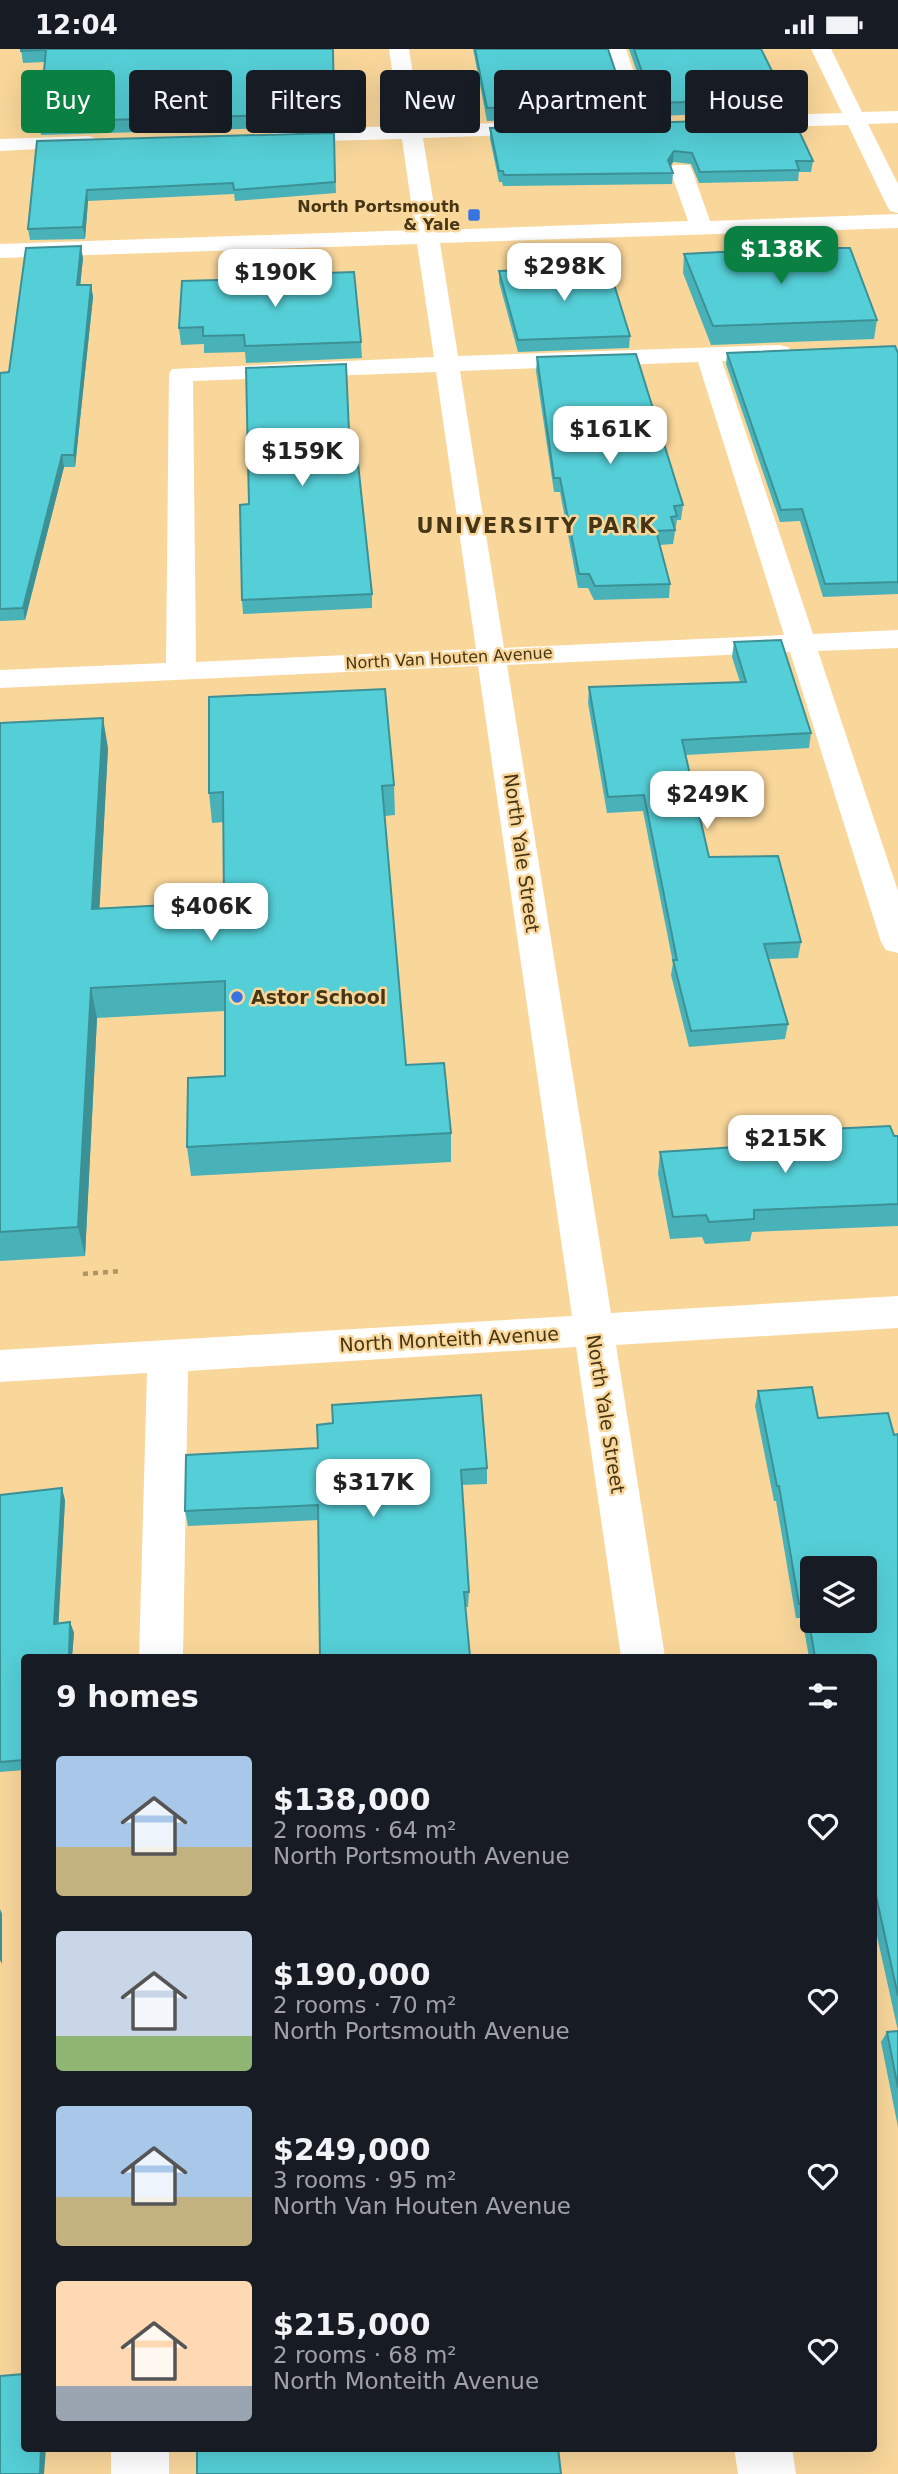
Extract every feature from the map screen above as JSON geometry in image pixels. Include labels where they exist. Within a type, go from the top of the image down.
[{"type":"street","name":"North Yale Street","points":[[399,49],[402,70]]},
{"type":"street","points":[[616,49],[623,70]]},
{"type":"street","points":[[821,49],[898,206]]},
{"type":"street","points":[[808,120],[898,117]]},
{"type":"street","points":[[257,136],[380,133]]},
{"type":"street","name":"North Yale Street","points":[[411,133],[493,656],[643,1654]]},
{"type":"street","points":[[0,145],[107,141]]},
{"type":"street","points":[[681,170],[701,227]]},
{"type":"street","points":[[0,251],[898,221]]},
{"type":"street","points":[[181,670],[181,374],[803,351]]},
{"type":"street","points":[[708,355],[898,942]]},
{"type":"street","name":"North Van Houten Avenue","points":[[0,679],[898,639]]},
{"type":"street","name":"North Monteith Avenue","points":[[0,1366],[898,1312]]},
{"type":"street","points":[[161,1654],[168,1355]]},
{"type":"street","points":[[140,2452],[140,2474]]},
{"type":"street","points":[[763,2452],[766,2474]]},
{"type":"path","points":[[83,1274],[121,1271]]},
{"type":"building","points":[[21,49],[333,49],[333,70],[246,70],[246,116],[232,116],[232,70],[129,70],[129,119],[115,120],[115,70],[44,70],[46,50]]},
{"type":"building","points":[[475,49],[608,49],[615,70],[494,70],[494,108],[487,108]]},
{"type":"building","points":[[634,49],[761,49],[772,70],[685,70],[685,102],[671,102],[671,70],[641,70]]},
{"type":"building","points":[[671,122],[685,122],[685,133],[800,133],[813,161],[796,161],[799,170],[700,172],[692,153],[674,151],[668,160],[673,173],[504,175],[503,171],[499,171],[490,128],[494,128],[494,133],[671,133]]},
{"type":"building","points":[[334,133],[335,182],[234,190],[233,183],[87,190],[83,227],[28,229],[37,141]]},
{"type":"building","points":[[81,246],[77,285],[91,285],[74,455],[62,455],[23,608],[0,609],[0,373],[9,372],[26,248]]},
{"type":"building","points":[[835,246],[850,248],[877,320],[713,326],[684,254]]},
{"type":"building","points":[[608,265],[630,336],[518,340],[499,271]]},
{"type":"building","points":[[354,272],[361,342],[245,346],[244,335],[203,336],[203,327],[179,328],[182,281],[294,278],[294,274]]},
{"type":"building","points":[[895,346],[898,353],[898,582],[825,584],[802,509],[781,510],[727,353]]},
{"type":"building","points":[[636,354],[683,505],[674,506],[677,516],[671,517],[675,530],[656,531],[670,584],[595,586],[589,574],[579,574],[560,478],[554,478],[537,357]]},
{"type":"building","points":[[346,364],[350,454],[357,454],[372,594],[242,600],[240,505],[249,504],[246,368]]},
{"type":"building","points":[[781,640],[811,733],[682,740],[709,857],[778,856],[801,942],[764,944],[788,1024],[691,1031],[673,960],[677,960],[644,795],[608,797],[589,687],[746,682],[734,642]]},
{"type":"building","points":[[385,689],[394,785],[382,786],[406,1065],[444,1063],[451,1133],[187,1147],[188,1078],[225,1076],[225,981],[91,988],[78,1227],[0,1232],[0,723],[103,718],[92,909],[224,902],[223,792],[209,793],[209,697]]},
{"type":"building","points":[[890,1126],[894,1136],[898,1136],[898,1204],[754,1210],[754,1219],[709,1222],[706,1215],[673,1217],[660,1152],[812,1142],[809,1130]]},
{"type":"building","points":[[812,1387],[818,1418],[888,1413],[894,1435],[898,1434],[898,1996],[877,1900],[877,1654],[814,1654],[811,1633],[877,1633],[877,1556],[800,1556],[799,1604],[779,1486],[758,1391]]},
{"type":"building","points":[[481,1395],[487,1468],[461,1470],[469,1592],[464,1592],[470,1654],[320,1654],[318,1505],[185,1511],[186,1455],[318,1448],[317,1425],[333,1423],[332,1405]]},
{"type":"building","points":[[62,1488],[54,1624],[70,1622],[69,1654],[21,1654],[21,1760],[0,1762],[0,1495]]},
{"type":"building","points":[[898,2031],[898,2088],[887,2032]]},
{"type":"building","points":[[21,2374],[21,2452],[41,2452],[40,2474],[0,2474],[0,2376]]},
{"type":"building","points":[[197,2452],[558,2452],[561,2474],[197,2474]]},
{"type":"place","name":"North Portsmouth & Yale","points":[[474,215]]},
{"type":"place","name":"Astor School","points":[[237,997]]},
{"type":"district","name":"UNIVERSITY PARK","points":[[537,526]]}]
